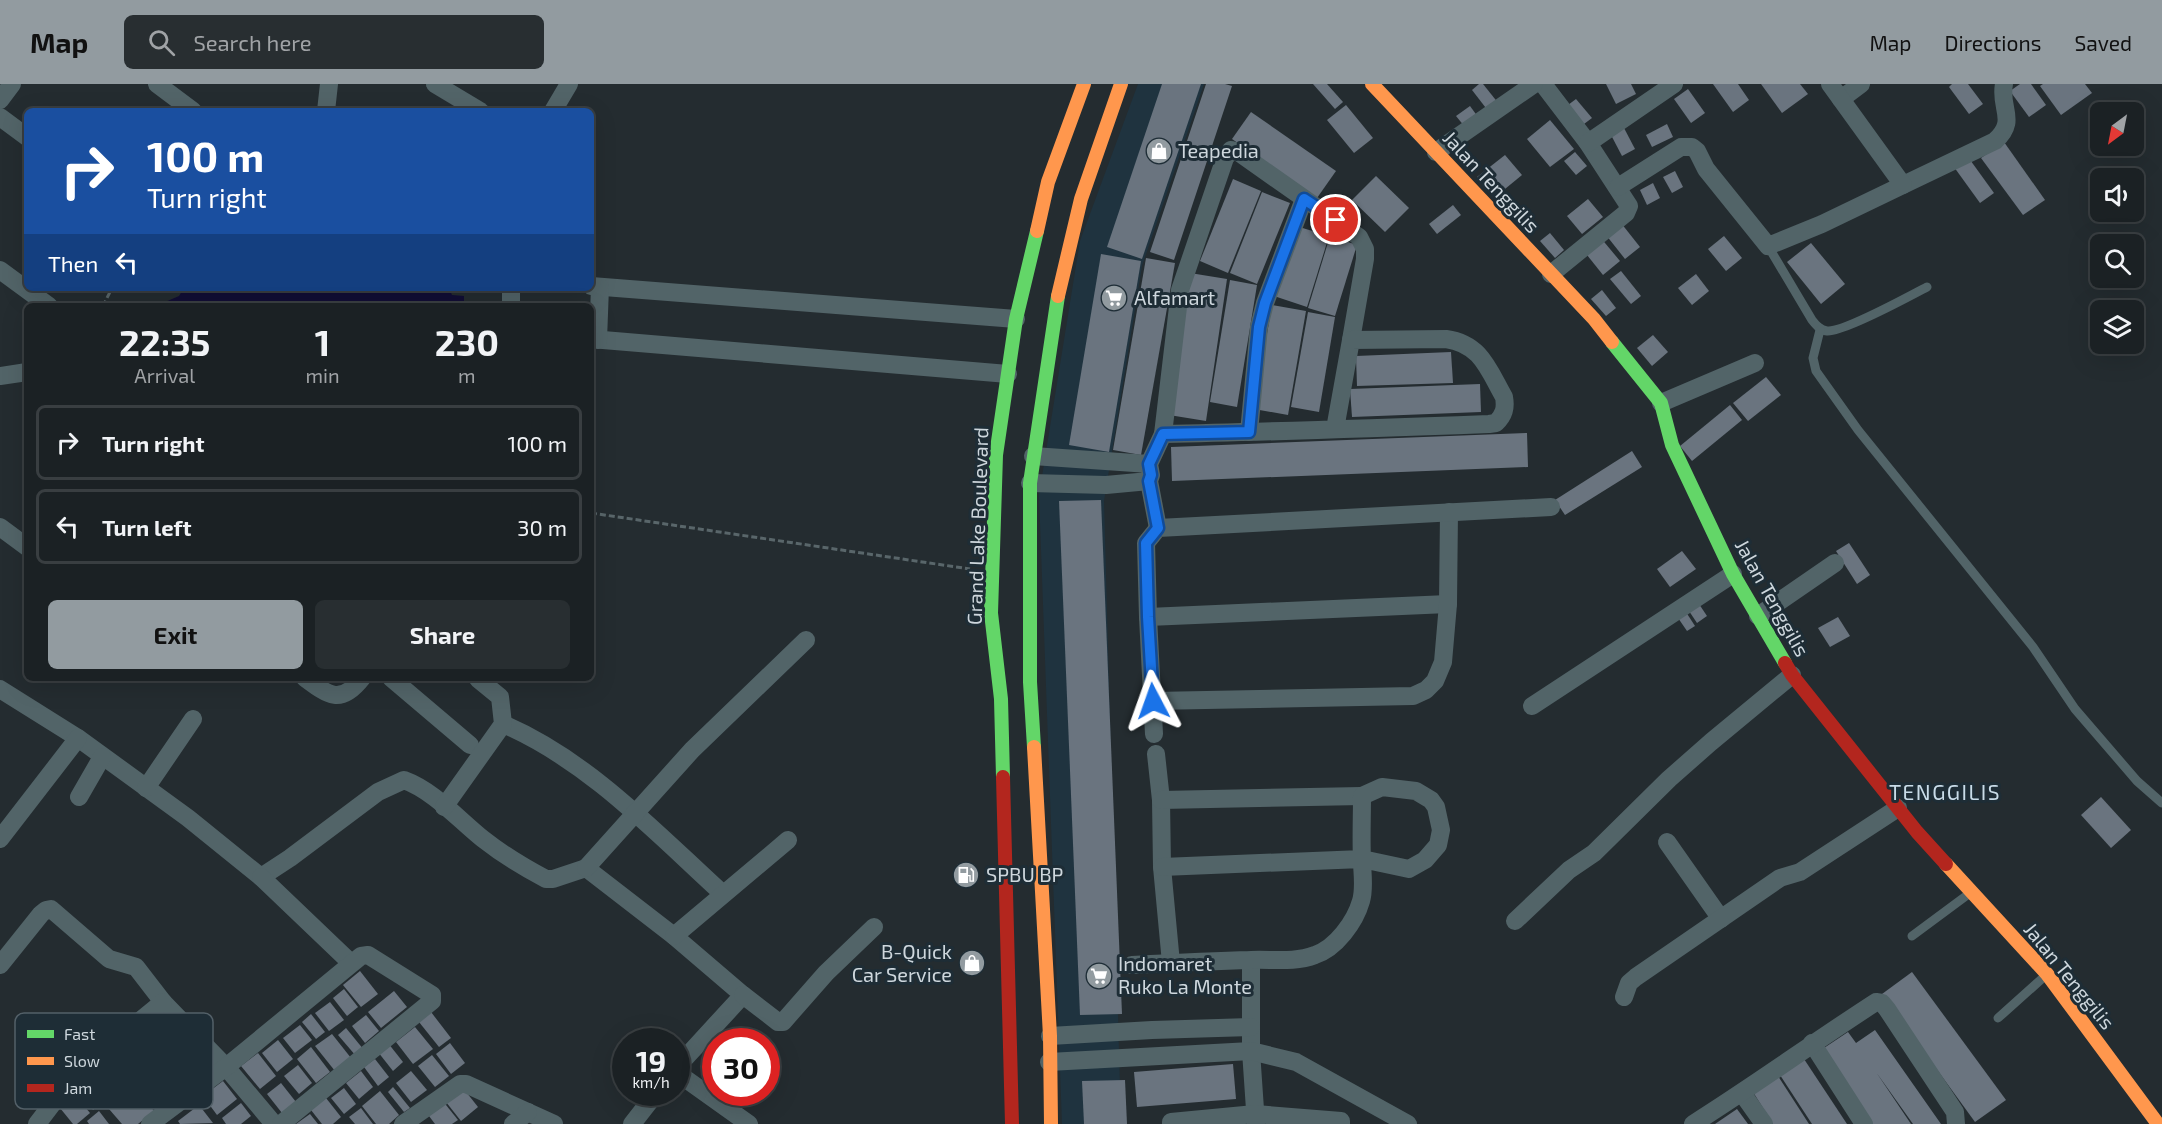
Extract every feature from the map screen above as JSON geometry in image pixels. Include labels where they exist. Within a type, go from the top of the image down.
[{"type":"street","points":[[0,100],[12,84]]},
{"type":"street","points":[[158,84],[189,108]]},
{"type":"street","points":[[326,108],[329,84]]},
{"type":"street","points":[[435,84],[475,108]]},
{"type":"street","points":[[555,108],[569,84]]},
{"type":"street","name":"Jalan Tenggilis","points":[[1372,84],[1594,319],[1661,403],[1672,445],[1733,574],[1792,675],[1898,808],[2047,974],[2158,1124]]},
{"type":"street","points":[[1436,153],[1534,84]]},
{"type":"street","points":[[1543,84],[1588,143],[1629,203],[1629,209],[1551,274]]},
{"type":"street","points":[[1588,143],[1674,84]]},
{"type":"street","points":[[1861,84],[1835,91],[1903,185]]},
{"type":"street","points":[[1618,187],[1681,147],[1692,147],[1697,151],[1706,169],[1768,246],[1822,224],[1995,141],[2005,132],[2007,118],[2004,84]]},
{"type":"street","name":"Grand Lake Boulevard","points":[[1012,1124],[1001,699],[992,613],[996,455],[1016,319],[1048,182],[1101,88]]},
{"type":"street","name":"Grand Lake Boulevard","points":[[1051,1124],[1050,1036],[1030,682],[1030,483],[1054,311],[1082,198],[1101,88]]},
{"type":"street","points":[[0,117],[24,135]]},
{"type":"street","points":[[1155,734],[1146,543],[1158,528],[1149,472],[1163,434],[1180,290],[1226,158],[1231,150],[1238,152],[1351,231],[1359,237],[1365,249],[1335,429]]},
{"type":"street","points":[[1249,432],[1259,327],[1265,303],[1304,199]]},
{"type":"street","points":[[0,270],[24,288]]},
{"type":"street","points":[[1008,374],[594,340],[596,287],[1016,319]]},
{"type":"street","points":[[29,291],[45,303]]},
{"type":"street","points":[[1163,434],[1496,423],[1503,416],[1504,397],[1478,353],[1459,341],[1446,339],[1351,340]]},
{"type":"street","points":[[1661,403],[1755,363]]},
{"type":"street","points":[[0,375],[24,372]]},
{"type":"street","points":[[1033,456],[1149,472]]},
{"type":"street","points":[[1030,483],[1106,485],[1149,472]]},
{"type":"street","points":[[1158,528],[1551,507]]},
{"type":"street","points":[[1153,701],[1413,696],[1426,690],[1440,673],[1443,662],[1448,604],[1449,512]]},
{"type":"street","points":[[0,527],[24,545]]},
{"type":"street","points":[[1758,616],[1835,563]]},
{"type":"street","points":[[1532,706],[1733,574]]},
{"type":"street","points":[[1148,617],[1448,604]]},
{"type":"street","points":[[261,877],[378,792],[401,781],[418,788],[485,841],[546,879],[553,879],[586,868],[692,750],[806,640]]},
{"type":"street","points":[[1515,921],[1569,870],[1593,854],[1694,757],[1792,675]]},
{"type":"street","points":[[309,681],[326,694],[339,696],[352,691],[360,681]]},
{"type":"street","points":[[395,681],[470,745]]},
{"type":"street","points":[[444,807],[503,724],[500,697],[479,681]]},
{"type":"street","points":[[0,689],[78,738],[147,788],[261,877],[351,963]]},
{"type":"street","points":[[147,788],[193,719]]},
{"type":"street","points":[[503,724],[536,740],[579,767],[723,894]]},
{"type":"street","points":[[0,838],[78,738]]},
{"type":"street","points":[[1156,754],[1161,800],[1162,867],[1172,963]]},
{"type":"street","points":[[79,797],[102,757]]},
{"type":"street","points":[[1161,800],[1362,796],[1382,787],[1416,791],[1431,800],[1436,807],[1441,830],[1438,845],[1425,860],[1409,869],[1362,859],[1162,867]]},
{"type":"street","points":[[1131,965],[1290,960],[1315,956],[1329,948],[1340,937],[1362,900],[1362,796]]},
{"type":"street","points":[[1624,997],[1629,983],[1636,977],[1780,878],[1800,872],[1898,808]]},
{"type":"street","points":[[674,936],[788,840]]},
{"type":"street","points":[[1667,842],[1721,919]]},
{"type":"street","points":[[586,868],[674,936],[778,1022],[783,1022],[826,973],[874,927]]},
{"type":"street","points":[[0,965],[41,914],[51,909],[109,959],[136,967],[174,1013]]},
{"type":"street","points":[[213,1078],[361,956],[368,955],[432,995],[433,1000],[281,1124]]},
{"type":"street","points":[[1251,960],[1251,1051],[1256,1119]]},
{"type":"street","points":[[690,1054],[743,995]]},
{"type":"street","points":[[150,1013],[164,1002]]},
{"type":"street","points":[[1693,1124],[1876,1002],[1882,1003],[1955,1112],[1956,1124]]},
{"type":"street","points":[[1050,1036],[1251,1027]]},
{"type":"street","points":[[1152,1030],[1153,1057]]},
{"type":"street","points":[[1812,1043],[1864,1124]]},
{"type":"street","points":[[1049,1062],[1251,1051],[1296,1062],[1408,1124]]},
{"type":"street","points":[[213,1053],[274,1124]]},
{"type":"street","points":[[690,1080],[749,1124]]},
{"type":"street","points":[[403,1124],[460,1084],[466,1084],[554,1124]]},
{"type":"street","points":[[1742,1093],[1764,1124]]},
{"type":"street","points":[[632,1124],[646,1106]]},
{"type":"street","points":[[37,1124],[48,1109]]},
{"type":"street","points":[[160,1121],[175,1109]]},
{"type":"street","points":[[513,1124],[528,1112]]},
{"type":"street","points":[[1166,1122],[1256,1119],[1343,1123]]},
{"type":"lane","points":[[1768,246],[1820,330],[1830,332],[1863,319],[1927,287]]},
{"type":"lane","points":[[1820,330],[1813,358],[1816,371],[1857,430],[2033,647],[2075,709],[2137,781],[2162,803]]},
{"type":"lane","points":[[1912,936],[1971,891]]},
{"type":"lane","points":[[1998,1018],[2047,974]]},
{"type":"path","points":[[594,513],[993,573]]},
{"type":"shaded area","points":[[1138,84],[1204,84],[1142,266],[1104,501],[1121,1124],[1062,1124],[1039,495],[1080,241]]},
{"type":"shaded area","points":[[182,291],[450,291],[452,295],[464,296],[464,303],[165,303],[179,296]]},
{"type":"building","points":[[1162,84],[1201,84],[1142,259],[1107,247]]},
{"type":"building","points":[[1206,84],[1232,86],[1174,260],[1150,252]]},
{"type":"building","points":[[1313,84],[1327,84],[1343,102],[1335,109]]},
{"type":"building","points":[[1479,84],[1483,84],[1499,104],[1489,112],[1472,90]]},
{"type":"building","points":[[1606,84],[1631,84],[1636,94],[1616,104]]},
{"type":"building","points":[[1713,84],[1738,84],[1749,100],[1733,112]]},
{"type":"building","points":[[1761,84],[1800,84],[1808,94],[1782,113]]},
{"type":"building","points":[[1952,84],[1968,84],[1983,104],[1969,114],[1949,87]]},
{"type":"building","points":[[2020,84],[2031,84],[2046,105],[2029,117],[2010,91]]},
{"type":"building","points":[[2043,84],[2085,84],[2092,93],[2061,115],[2040,86]]},
{"type":"building","points":[[1688,89],[1705,113],[1691,123],[1674,99]]},
{"type":"building","points":[[1576,99],[1592,118],[1580,127],[1564,108]]},
{"type":"building","points":[[1346,105],[1373,138],[1354,153],[1327,120]]},
{"type":"building","points":[[1470,106],[1478,117],[1465,127],[1456,116]]},
{"type":"building","points":[[1251,112],[1336,171],[1317,198],[1232,139]]},
{"type":"building","points":[[1550,120],[1574,149],[1550,167],[1527,139]]},
{"type":"building","points":[[1667,124],[1673,137],[1652,147],[1646,135]]},
{"type":"building","points":[[1624,128],[1635,149],[1622,156],[1611,135]]},
{"type":"building","points":[[2004,142],[2045,200],[2023,215],[1981,158]]},
{"type":"building","points":[[1575,152],[1587,166],[1576,175],[1564,161]]},
{"type":"building","points":[[1505,155],[1522,175],[1494,198],[1477,177]]},
{"type":"building","points":[[1968,157],[1994,193],[1980,203],[1954,167]]},
{"type":"building","points":[[1675,171],[1683,187],[1672,193],[1663,177]]},
{"type":"building","points":[[1376,176],[1409,208],[1385,232],[1352,200]]},
{"type":"building","points":[[1233,179],[1261,191],[1228,273],[1200,261]]},
{"type":"building","points":[[1653,183],[1660,198],[1647,205],[1640,190]]},
{"type":"building","points":[[1262,192],[1290,203],[1257,284],[1230,273]]},
{"type":"building","points":[[1588,199],[1603,217],[1582,234],[1567,216]]},
{"type":"building","points":[[1453,205],[1461,215],[1437,234],[1429,224]]},
{"type":"building","points":[[1621,223],[1640,247],[1625,259],[1606,235]]},
{"type":"building","points":[[1296,226],[1329,236],[1307,307],[1274,296]]},
{"type":"building","points":[[1550,233],[1564,250],[1555,258],[1540,241]]},
{"type":"building","points":[[1330,236],[1357,245],[1335,316],[1308,308]]},
{"type":"building","points":[[1724,236],[1742,258],[1726,271],[1708,249]]},
{"type":"building","points":[[1600,237],[1620,261],[1603,275],[1583,250]]},
{"type":"building","points":[[1811,243],[1845,284],[1821,304],[1787,262]]},
{"type":"building","points":[[1101,254],[1141,261],[1109,452],[1069,445]]},
{"type":"building","points":[[1146,258],[1175,263],[1141,455],[1113,450]]},
{"type":"building","points":[[1621,271],[1641,296],[1631,304],[1610,279]]},
{"type":"building","points":[[1190,273],[1227,279],[1206,421],[1169,415]]},
{"type":"building","points":[[1696,274],[1709,291],[1692,305],[1678,288]]},
{"type":"building","points":[[1230,280],[1257,285],[1237,407],[1210,402]]},
{"type":"building","points":[[1602,290],[1616,308],[1606,316],[1591,299]]},
{"type":"building","points":[[1272,305],[1306,311],[1288,415],[1254,409]]},
{"type":"building","points":[[1308,312],[1335,317],[1319,412],[1291,407]]},
{"type":"building","points":[[1653,335],[1668,352],[1652,366],[1637,348]]},
{"type":"building","points":[[1451,352],[1453,383],[1357,386],[1356,356]]},
{"type":"building","points":[[1766,377],[1781,395],[1748,421],[1733,403]]},
{"type":"building","points":[[1480,384],[1481,412],[1352,417],[1350,389]]},
{"type":"building","points":[[1730,405],[1742,420],[1692,461],[1680,446]]},
{"type":"building","points":[[1527,433],[1528,467],[1172,481],[1171,447]]},
{"type":"building","points":[[1632,451],[1642,467],[1565,515],[1555,500]]},
{"type":"building","points":[[1101,500],[1122,1014],[1080,1015],[1059,501]]},
{"type":"building","points":[[1849,543],[1870,575],[1857,584],[1836,551]]},
{"type":"building","points":[[1682,551],[1696,569],[1670,587],[1657,569]]},
{"type":"building","points":[[1699,604],[1707,616],[1697,623],[1689,611]]},
{"type":"building","points":[[1684,609],[1695,626],[1687,631],[1676,615]]},
{"type":"building","points":[[1838,617],[1850,636],[1830,647],[1818,628]]},
{"type":"building","points":[[2101,797],[2131,830],[2111,848],[2081,815]]},
{"type":"building","points":[[360,971],[378,994],[361,1007],[343,985]]},
{"type":"building","points":[[1912,972],[2006,1100],[1975,1122],[1882,994]]},
{"type":"building","points":[[344,989],[358,1007],[347,1016],[333,998]]},
{"type":"building","points":[[394,991],[407,1007],[381,1028],[368,1012]]},
{"type":"building","points":[[330,1002],[344,1020],[329,1031],[315,1013]]},
{"type":"building","points":[[431,1012],[451,1038],[439,1047],[419,1022]]},
{"type":"building","points":[[311,1014],[325,1032],[316,1039],[302,1022]]},
{"type":"building","points":[[366,1015],[379,1031],[365,1043],[352,1026]]},
{"type":"building","points":[[300,1025],[312,1040],[295,1053],[283,1038]]},
{"type":"building","points":[[415,1027],[433,1049],[413,1064],[396,1042]]},
{"type":"building","points":[[346,1028],[364,1050],[356,1056],[338,1035]]},
{"type":"building","points":[[1875,1030],[1941,1124],[1913,1124],[1876,1072],[1911,1124],[1871,1124],[1821,1050],[1848,1032],[1856,1043]]},
{"type":"building","points":[[332,1034],[351,1058],[335,1071],[315,1046]]},
{"type":"building","points":[[278,1040],[293,1059],[277,1072],[262,1053]]},
{"type":"building","points":[[388,1043],[403,1062],[393,1071],[378,1052]]},
{"type":"building","points":[[450,1043],[465,1063],[451,1074],[436,1054]]},
{"type":"building","points":[[311,1047],[330,1072],[316,1083],[297,1059]]},
{"type":"building","points":[[258,1053],[276,1076],[260,1089],[241,1066]]},
{"type":"building","points":[[432,1055],[449,1076],[435,1087],[418,1066]]},
{"type":"building","points":[[375,1059],[389,1077],[378,1086],[364,1067]]},
{"type":"building","points":[[1804,1059],[1847,1124],[1812,1124],[1780,1075]]},
{"type":"building","points":[[1233,1064],[1236,1099],[1137,1107],[1134,1072]]},
{"type":"building","points":[[298,1065],[312,1083],[299,1094],[284,1076]]},
{"type":"building","points":[[361,1071],[373,1087],[359,1099],[346,1083]]},
{"type":"building","points":[[411,1071],[427,1090],[411,1102],[396,1083]]},
{"type":"building","points":[[1778,1076],[1809,1124],[1773,1124],[1753,1092]]},
{"type":"building","points":[[1125,1080],[1127,1124],[1084,1124],[1082,1081]]},
{"type":"building","points":[[223,1081],[237,1099],[217,1115],[213,1109],[213,1088]]},
{"type":"building","points":[[281,1083],[296,1102],[282,1113],[267,1094]]},
{"type":"building","points":[[393,1087],[410,1108],[404,1112],[388,1092]]},
{"type":"building","points":[[344,1088],[356,1104],[344,1114],[331,1098]]},
{"type":"building","points":[[463,1088],[478,1107],[461,1121],[446,1102]]},
{"type":"building","points":[[380,1091],[399,1115],[389,1124],[376,1124],[362,1106]]},
{"type":"building","points":[[326,1098],[341,1117],[333,1124],[322,1124],[311,1110]]},
{"type":"building","points":[[442,1100],[458,1120],[452,1124],[435,1124],[426,1112]]},
{"type":"building","points":[[241,1103],[251,1116],[241,1124],[226,1124],[222,1118]]},
{"type":"building","points":[[361,1108],[373,1124],[355,1124],[349,1117]]},
{"type":"building","points":[[61,1109],[87,1109],[90,1113],[77,1124],[73,1124]]},
{"type":"building","points":[[109,1109],[152,1109],[154,1111],[138,1124],[122,1124]]},
{"type":"building","points":[[194,1109],[202,1109],[213,1123],[180,1124],[178,1121]]},
{"type":"building","points":[[1737,1109],[1748,1124],[1715,1124]]},
{"type":"building","points":[[99,1111],[109,1124],[89,1124],[87,1121]]},
{"type":"building","points":[[310,1114],[318,1124],[296,1124]]},
{"type":"traffic: fast","points":[[1003,777],[1001,699],[991,613],[996,455],[1016,319],[1037,231]]},
{"type":"traffic: fast","points":[[1034,747],[1030,682],[1030,483],[1058,296]]},
{"type":"traffic: fast","points":[[1612,342],[1661,403],[1672,445],[1733,574],[1785,663]]},
{"type":"traffic: slow","points":[[1037,231],[1048,182],[1084,84]]},
{"type":"traffic: slow","points":[[1058,296],[1081,199],[1121,84]]},
{"type":"traffic: slow","points":[[1372,84],[1594,319],[1612,342]]},
{"type":"traffic: slow","points":[[1034,747],[1050,1036],[1051,1124]]},
{"type":"traffic: slow","points":[[1946,864],[2047,974],[2158,1124]]},
{"type":"traffic: jam","points":[[1785,663],[1792,675],[1917,832],[1946,864]]},
{"type":"traffic: jam","points":[[1003,777],[1012,1124]]},
{"type":"place","name":"Teapedia","points":[[1159,151]]},
{"type":"place","name":"Alfamart","points":[[1114,298]]},
{"type":"place","name":"SPBU BP","points":[[966,875]]},
{"type":"place","name":"B-Quick Car Service","points":[[972,963]]},
{"type":"place","name":"Indomaret Ruko La Monte","points":[[1099,976]]},
{"type":"district","name":"TENGGILIS","points":[[1945,793]]},
{"type":"route","points":[[1153,701],[1146,543],[1158,528],[1149,481],[1151,475],[1149,464],[1163,434],[1249,432],[1259,327],[1265,303],[1304,199],[1336,220]]}]
